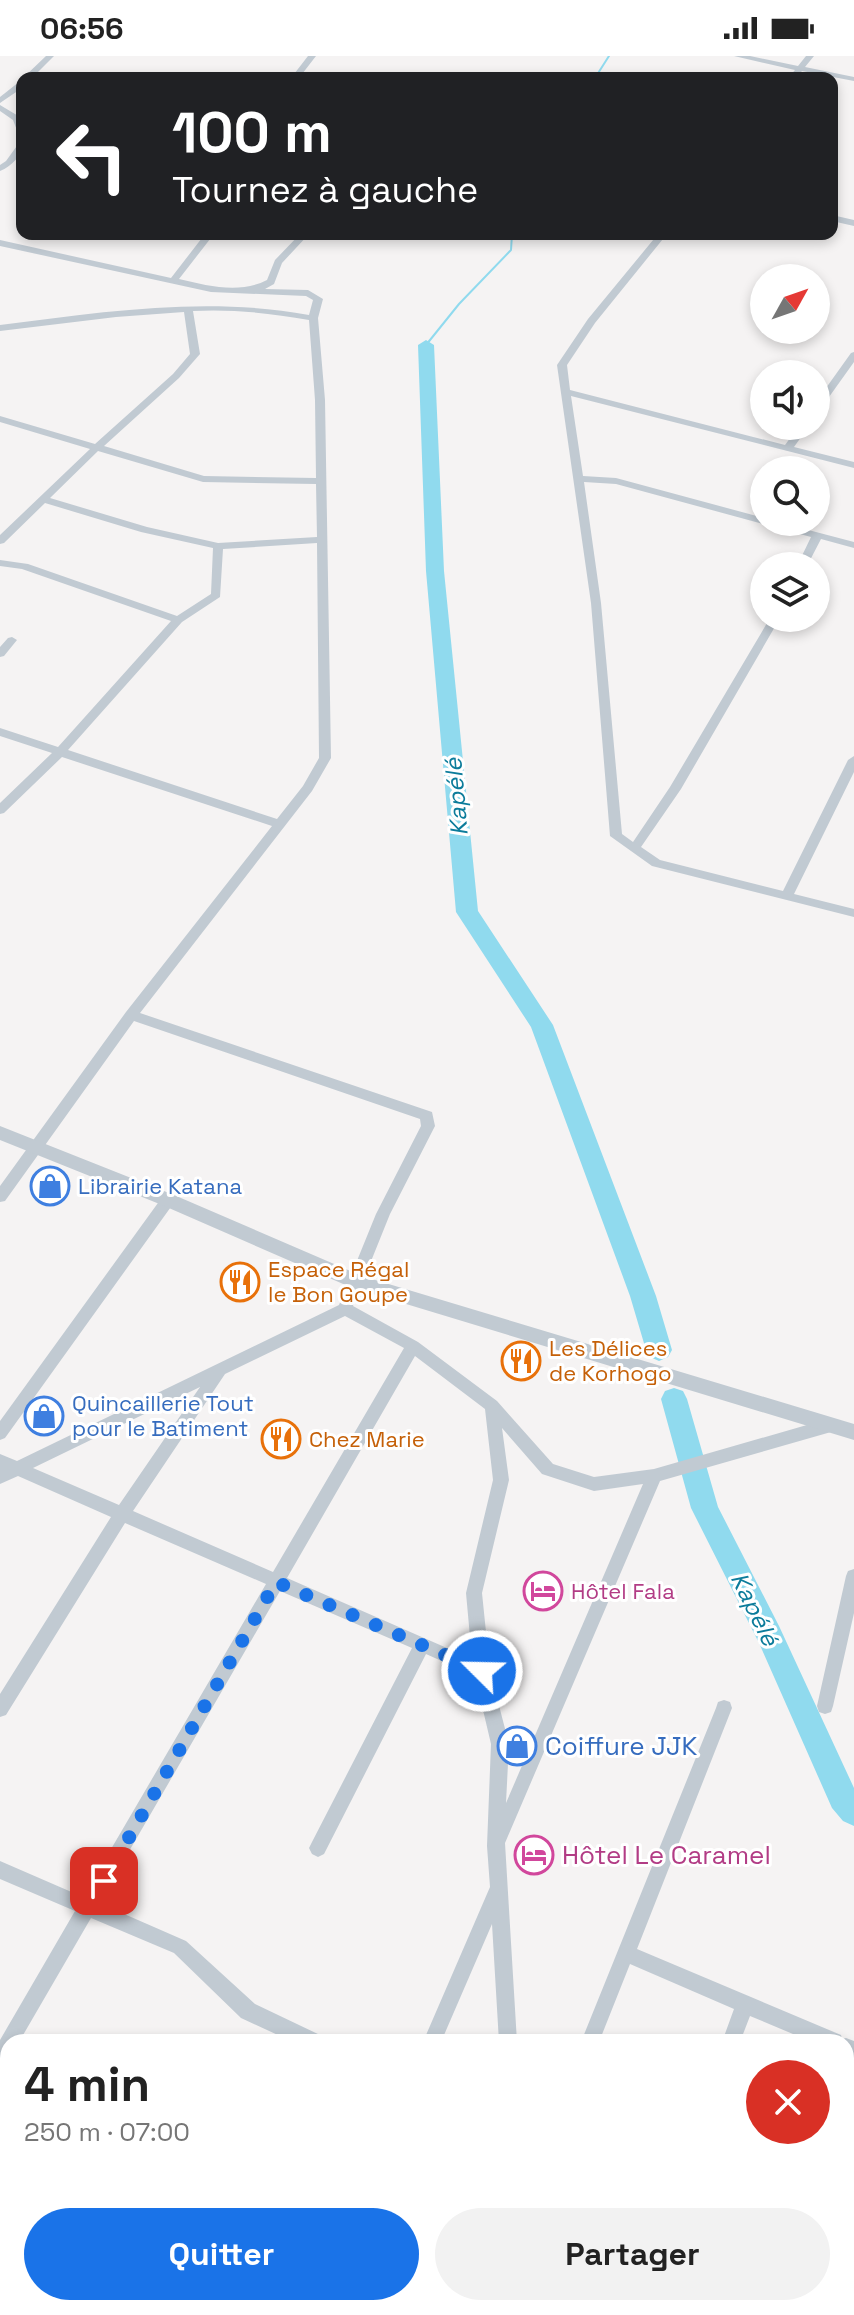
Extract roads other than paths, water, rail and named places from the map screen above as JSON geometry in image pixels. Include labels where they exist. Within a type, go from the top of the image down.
[{"type":"street","points":[[33,72],[50,56]]},
{"type":"street","points":[[300,72],[312,56]]},
{"type":"street","points":[[738,56],[823,72]]},
{"type":"street","points":[[797,72],[810,56]]},
{"type":"street","points":[[16,89],[0,104],[16,118]]},
{"type":"street","points":[[0,168],[9,163],[16,153]]},
{"type":"street","points":[[175,279],[205,240]]},
{"type":"street","points":[[253,291],[271,282],[278,262],[299,240]]},
{"type":"street","points":[[658,240],[591,321],[562,365],[596,603],[616,836],[656,863],[854,913]]},
{"type":"street","points":[[0,243],[211,289],[308,293],[318,299],[313,324],[320,400],[325,758],[308,788],[131,1015],[0,1197]]},
{"type":"street","points":[[211,289],[244,310]]},
{"type":"street","points":[[0,328],[137,312],[188,310],[282,311],[313,324]]},
{"type":"street","points":[[0,541],[176,376],[195,354],[188,310]]},
{"type":"street","points":[[830,389],[854,355]]},
{"type":"street","points":[[567,392],[854,465]]},
{"type":"street","points":[[0,419],[203,479],[321,481]]},
{"type":"street","points":[[788,448],[794,440]]},
{"type":"street","points":[[578,479],[616,481],[750,518]]},
{"type":"street","points":[[44,500],[145,530],[218,546],[322,540]]},
{"type":"street","points":[[809,552],[817,536],[854,545]]},
{"type":"street","points":[[0,810],[60,752],[178,620],[216,595],[218,546]]},
{"type":"street","points":[[0,563],[24,566],[178,620]]},
{"type":"street","points":[[634,849],[675,789],[767,632]]},
{"type":"street","points":[[0,654],[12,640]]},
{"type":"street","points":[[0,732],[279,824]]},
{"type":"street","points":[[787,896],[854,760]]},
{"type":"street","points":[[0,1477],[345,1309],[398,1181],[428,1126],[427,1116],[131,1015]]},
{"type":"street","points":[[0,1133],[168,1200],[357,1282],[854,1432]]},
{"type":"street","points":[[0,1433],[168,1200]]},
{"type":"street","points":[[345,1309],[413,1346],[492,1406],[548,1469],[594,1484],[654,1476],[831,1425]]},
{"type":"street","points":[[14,2034],[413,1346]]},
{"type":"street","points":[[0,1709],[122,1514],[222,1367]]},
{"type":"street","points":[[492,1406],[501,1480],[474,1593],[482,1671],[500,1744],[496,1846],[507,2034]]},
{"type":"street","points":[[0,1461],[482,1671]]},
{"type":"street","points":[[496,1846],[654,1476]]},
{"type":"street","points":[[825,1706],[854,1576]]},
{"type":"street","points":[[318,1848],[422,1645]]},
{"type":"street","points":[[593,2034],[724,1708]]},
{"type":"street","points":[[0,1870],[180,1947],[248,2011],[296,2034]]},
{"type":"street","points":[[435,2034],[498,1889]]},
{"type":"street","points":[[625,1953],[815,2034]]},
{"type":"street","points":[[734,2034],[745,2005]]},
{"type":"waterway","name":"Kapélé","points":[[599,72],[609,56]]},
{"type":"waterway","name":"Kapélé","points":[[426,345],[459,304],[511,250],[512,240]]},
{"type":"waterway","name":"Kapélé","points":[[426,345],[435,571],[467,912],[542,1025],[643,1296],[659,1350]]},
{"type":"waterway","name":"Kapélé","points":[[674,1399],[705,1508],[769,1635],[843,1798],[854,1811]]},
{"type":"place","name":"Librairie Katana","points":[[50,1186]]},
{"type":"place","name":"Espace Régal le Bon Goupe","points":[[240,1282]]},
{"type":"place","name":"Les Délices de Korhogo","points":[[521,1361]]},
{"type":"place","name":"Quincaillerie Tout pour le Batiment","points":[[44,1416]]},
{"type":"place","name":"Chez Marie","points":[[281,1439]]},
{"type":"place","name":"Hôtel Fala","points":[[543,1591]]},
{"type":"place","name":"Coiffure JJK","points":[[517,1746]]},
{"type":"place","name":"Hôtel Le Caramel","points":[[534,1855]]}]
